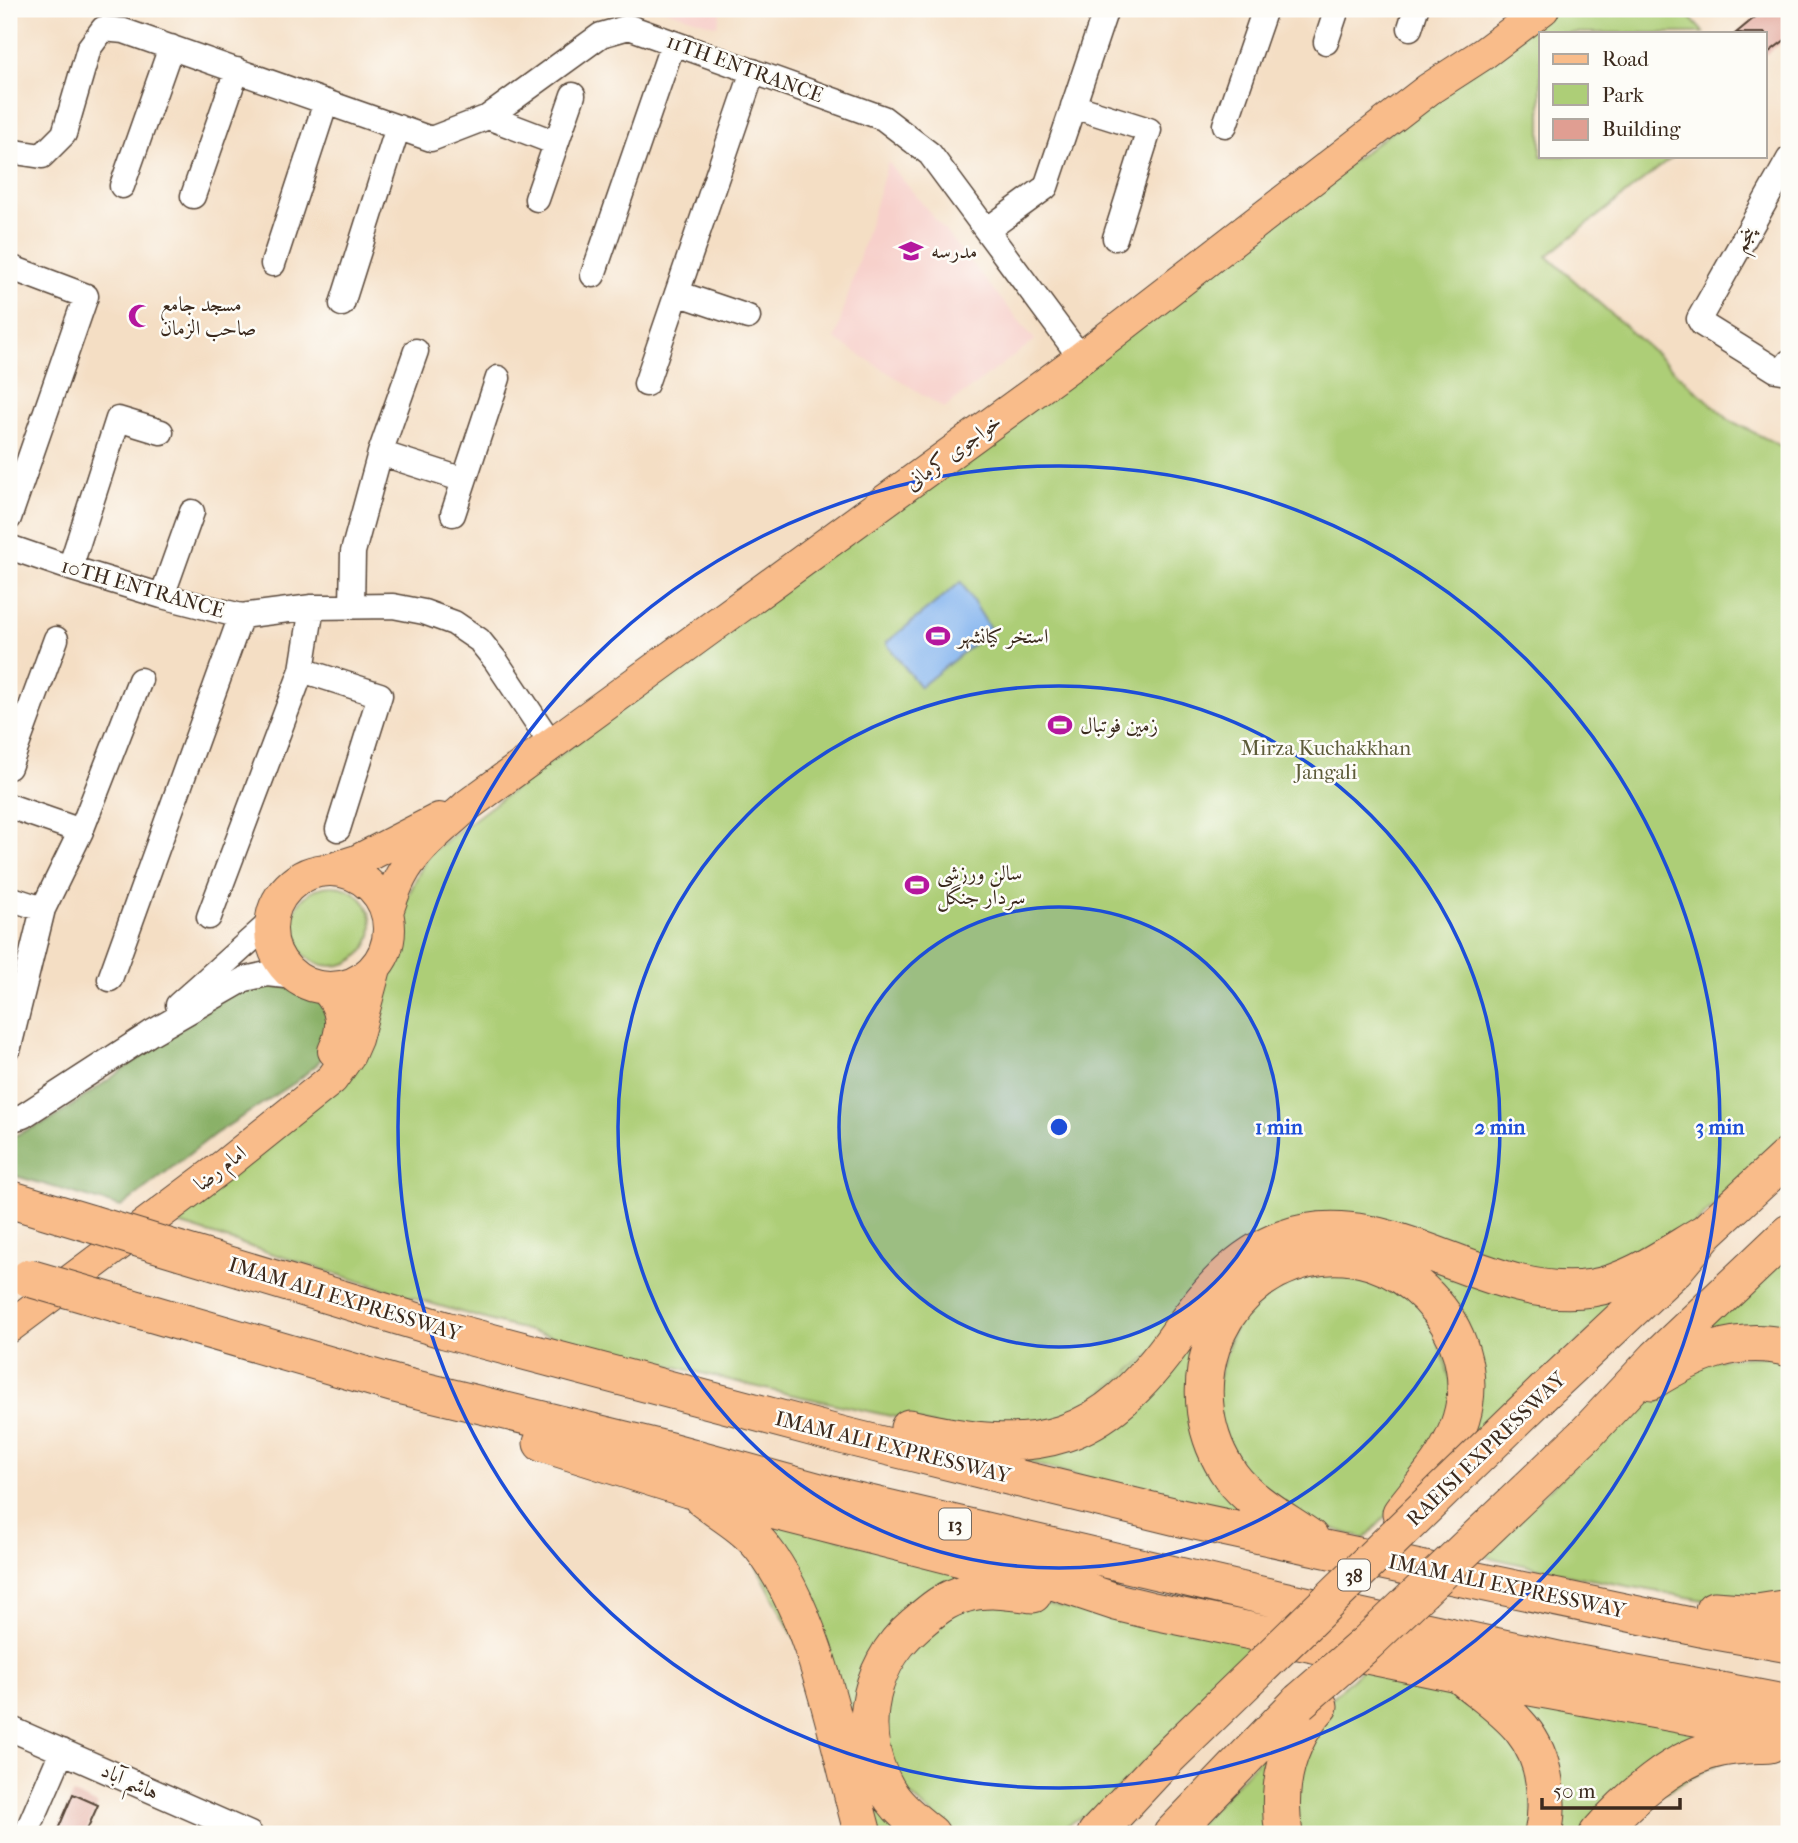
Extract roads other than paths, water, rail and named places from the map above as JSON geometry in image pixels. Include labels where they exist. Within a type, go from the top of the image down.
[{"type":"highway","name":"RAEISI EXPRESSWAY","points":[[1103,1826],[1164,1761],[1545,1391],[1675,1269],[1706,1233],[1789,1155]]},
{"type":"highway","name":"IMAM ALI EXPRESSWAY","points":[[9,1199],[445,1330],[1008,1476],[1181,1518],[1325,1549],[1705,1629],[1789,1644]]},
{"type":"highway","points":[[712,1400],[782,1404],[972,1440],[1009,1443],[1038,1440],[1078,1429],[1122,1401],[1156,1363],[1205,1297],[1249,1257],[1285,1238],[1326,1230],[1374,1235],[1510,1282],[1572,1290],[1594,1287],[1630,1276],[1706,1233]]},
{"type":"highway","points":[[1172,1834],[1585,1435],[1657,1358],[1789,1233]]},
{"type":"highway","points":[[1325,1549],[1261,1505],[1240,1487],[1222,1460],[1207,1424],[1203,1390],[1209,1350],[1231,1309],[1248,1290],[1267,1276],[1321,1256],[1379,1264],[1410,1280],[1433,1301],[1450,1323],[1461,1349],[1466,1373],[1462,1418],[1452,1444],[1438,1468],[1391,1527],[1380,1550]]},
{"type":"highway","name":"13","points":[[16,1284],[129,1307],[395,1384],[670,1451],[831,1495],[1282,1600],[1563,1661],[1789,1704]]},
{"type":"highway","points":[[1620,1400],[1674,1367],[1717,1348],[1759,1342],[1789,1348]]},
{"type":"highway","points":[[395,1384],[518,1436],[688,1489],[1056,1582],[1116,1602]]},
{"type":"highway","points":[[688,1489],[746,1531],[761,1546],[787,1586],[805,1629],[823,1686],[863,1834]]},
{"type":"highway","points":[[931,1834],[905,1814],[892,1798],[874,1761],[869,1741],[868,1719],[872,1695],[879,1673],[893,1647],[937,1606],[963,1594],[984,1590],[1116,1602],[1458,1674],[1789,1734]]},
{"type":"highway","points":[[1656,1617],[1712,1610],[1757,1614],[1789,1608]]},
{"type":"highway","points":[[1458,1674],[1517,1722],[1539,1754],[1546,1797],[1543,1834]]},
{"type":"highway","points":[[1284,1834],[1280,1797],[1283,1772],[1293,1743],[1308,1717],[1312,1700]]},
{"type":"highway","points":[[1598,1834],[1612,1817],[1639,1793],[1692,1758],[1720,1748],[1789,1742]]},
{"type":"highway","points":[[1073,1834],[1103,1826]]},
{"type":"main road","points":[[1429,89],[1514,9]]},
{"type":"main road","points":[[1429,89],[1499,43],[1544,9]]},
{"type":"main road","name":"خواجوی کرمانی","points":[[468,805],[1081,358],[1429,89]]},
{"type":"main road","points":[[329,870],[344,871],[359,877],[376,892],[387,912],[390,929],[387,946],[375,968],[355,983],[326,989],[308,985],[295,977],[283,966],[275,951],[271,934],[272,921],[278,902],[286,889],[313,872],[357,861],[468,805]]},
{"type":"main road","points":[[387,912],[399,878],[408,863],[468,805]]},
{"type":"main road","name":"امام رضا","points":[[9,1327],[226,1164],[332,1079],[349,1055],[356,1039],[375,968]]},
{"type":"main road","name":"امام رضا","points":[[16,1284],[306,1083],[320,1070],[335,1048],[342,1029],[337,1003],[326,989]]},
{"type":"street","points":[[987,230],[1046,187],[1106,9]]},
{"type":"street","points":[[1225,125],[1265,9]]},
{"type":"street","points":[[1326,42],[1337,9]]},
{"type":"street","name":"11TH ENTRANCE","points":[[9,151],[42,156],[64,134],[89,48],[103,29],[124,31],[431,139],[488,117],[601,35],[629,27],[883,118],[930,154],[1081,358]]},
{"type":"street","points":[[593,275],[673,43]]},
{"type":"street","points":[[122,186],[171,47]]},
{"type":"street","points":[[193,196],[237,70]]},
{"type":"street","points":[[646,384],[753,71]]},
{"type":"street","points":[[537,199],[573,95]]},
{"type":"street","points":[[273,264],[326,102]]},
{"type":"street","points":[[1073,106],[1149,130],[1115,238]]},
{"type":"street","points":[[488,117],[556,143]]},
{"type":"street","points":[[342,304],[398,127]]},
{"type":"street","name":"پنجم","points":[[1786,367],[1776,370],[1702,324],[1699,319],[1789,159]]},
{"type":"street","points":[[9,518],[86,296],[12,268]]},
{"type":"street","points":[[677,293],[748,317]]},
{"type":"street","points":[[352,606],[353,552],[380,453],[416,351]]},
{"type":"street","points":[[453,514],[498,378]]},
{"type":"street","points":[[69,568],[118,419],[161,432]]},
{"type":"street","points":[[380,453],[464,480]]},
{"type":"street","points":[[162,596],[192,512]]},
{"type":"street","name":"10TH ENTRANCE","points":[[9,547],[162,596],[241,616],[312,607],[352,606],[393,606],[424,612],[454,623],[480,640],[552,745]]},
{"type":"street","points":[[209,917],[303,670],[312,607]]},
{"type":"street","points":[[110,979],[241,616]]},
{"type":"street","points":[[9,767],[56,639]]},
{"type":"street","points":[[303,670],[380,695],[338,829]]},
{"type":"street","points":[[9,1047],[43,909],[81,831],[140,680]]},
{"type":"street","points":[[9,806],[81,831]]},
{"type":"street","points":[[9,898],[43,909]]},
{"type":"street","points":[[151,1033],[184,999],[272,921]]},
{"type":"street","points":[[9,1120],[23,1116],[151,1033],[245,979],[267,974],[295,977]]},
{"type":"street","name":"هاشم آباد","points":[[9,1728],[250,1834]]},
{"type":"street","points":[[26,1834],[62,1751]]},
{"type":"water","name":"استخر کیانشهر","points":[[961,582],[991,630],[920,687],[886,643]]},
{"type":"place","name":"مدرسه","points":[[911,251]]},
{"type":"place","name":"مسجد جامع صاحب الزمان","points":[[140,316]]},
{"type":"place","name":"استخر کیانشهر","points":[[938,636]]},
{"type":"place","name":"زمین فوتبال","points":[[1060,725]]},
{"type":"place","name":"سالن ورزشی سردار جنگل","points":[[917,885]]},
{"type":"park label","name":"Mirza Kuchakkhan Jangali","points":[[1326,760]]}]
